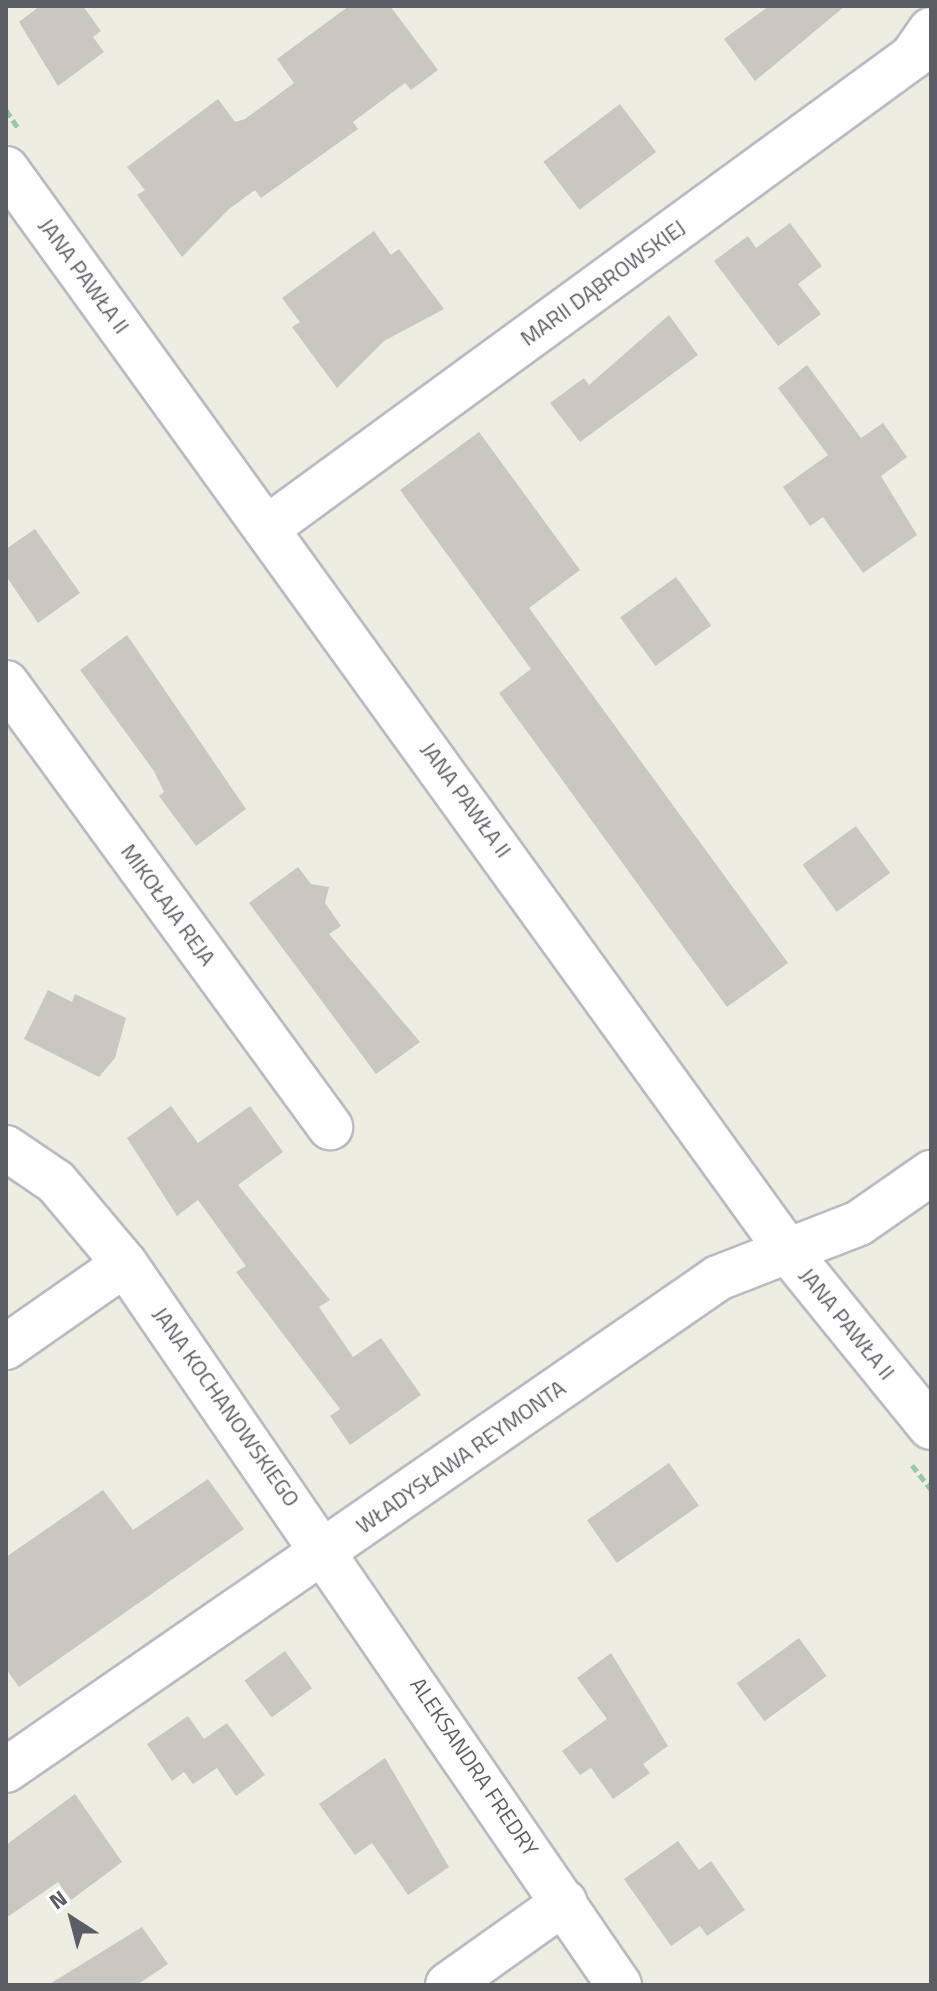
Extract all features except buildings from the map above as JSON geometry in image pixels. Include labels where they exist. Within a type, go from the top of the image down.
[{"type":"street","name":"MARII DĄBROWSKIEJ","points":[[267,528],[912,57],[931,30]]},
{"type":"street","name":"JANA PAWŁA II","points":[[6,169],[787,1250],[931,1427]]},
{"type":"street","name":"MIKOŁAJA REJA","points":[[6,683],[330,1127]]},
{"type":"street","name":"JANA KOCHANOWSKIEGO","points":[[6,1148],[76,1201],[125,1264],[328,1550]]},
{"type":"street","name":"WŁADYSŁAWA REYMONTA","points":[[6,1770],[718,1278],[859,1223],[931,1173]]},
{"type":"street","points":[[6,1347],[125,1264]]},
{"type":"street","name":"ALEKSANDRA FREDRY","points":[[328,1550],[619,1985]]},
{"type":"street","points":[[448,1985],[565,1902]]}]
